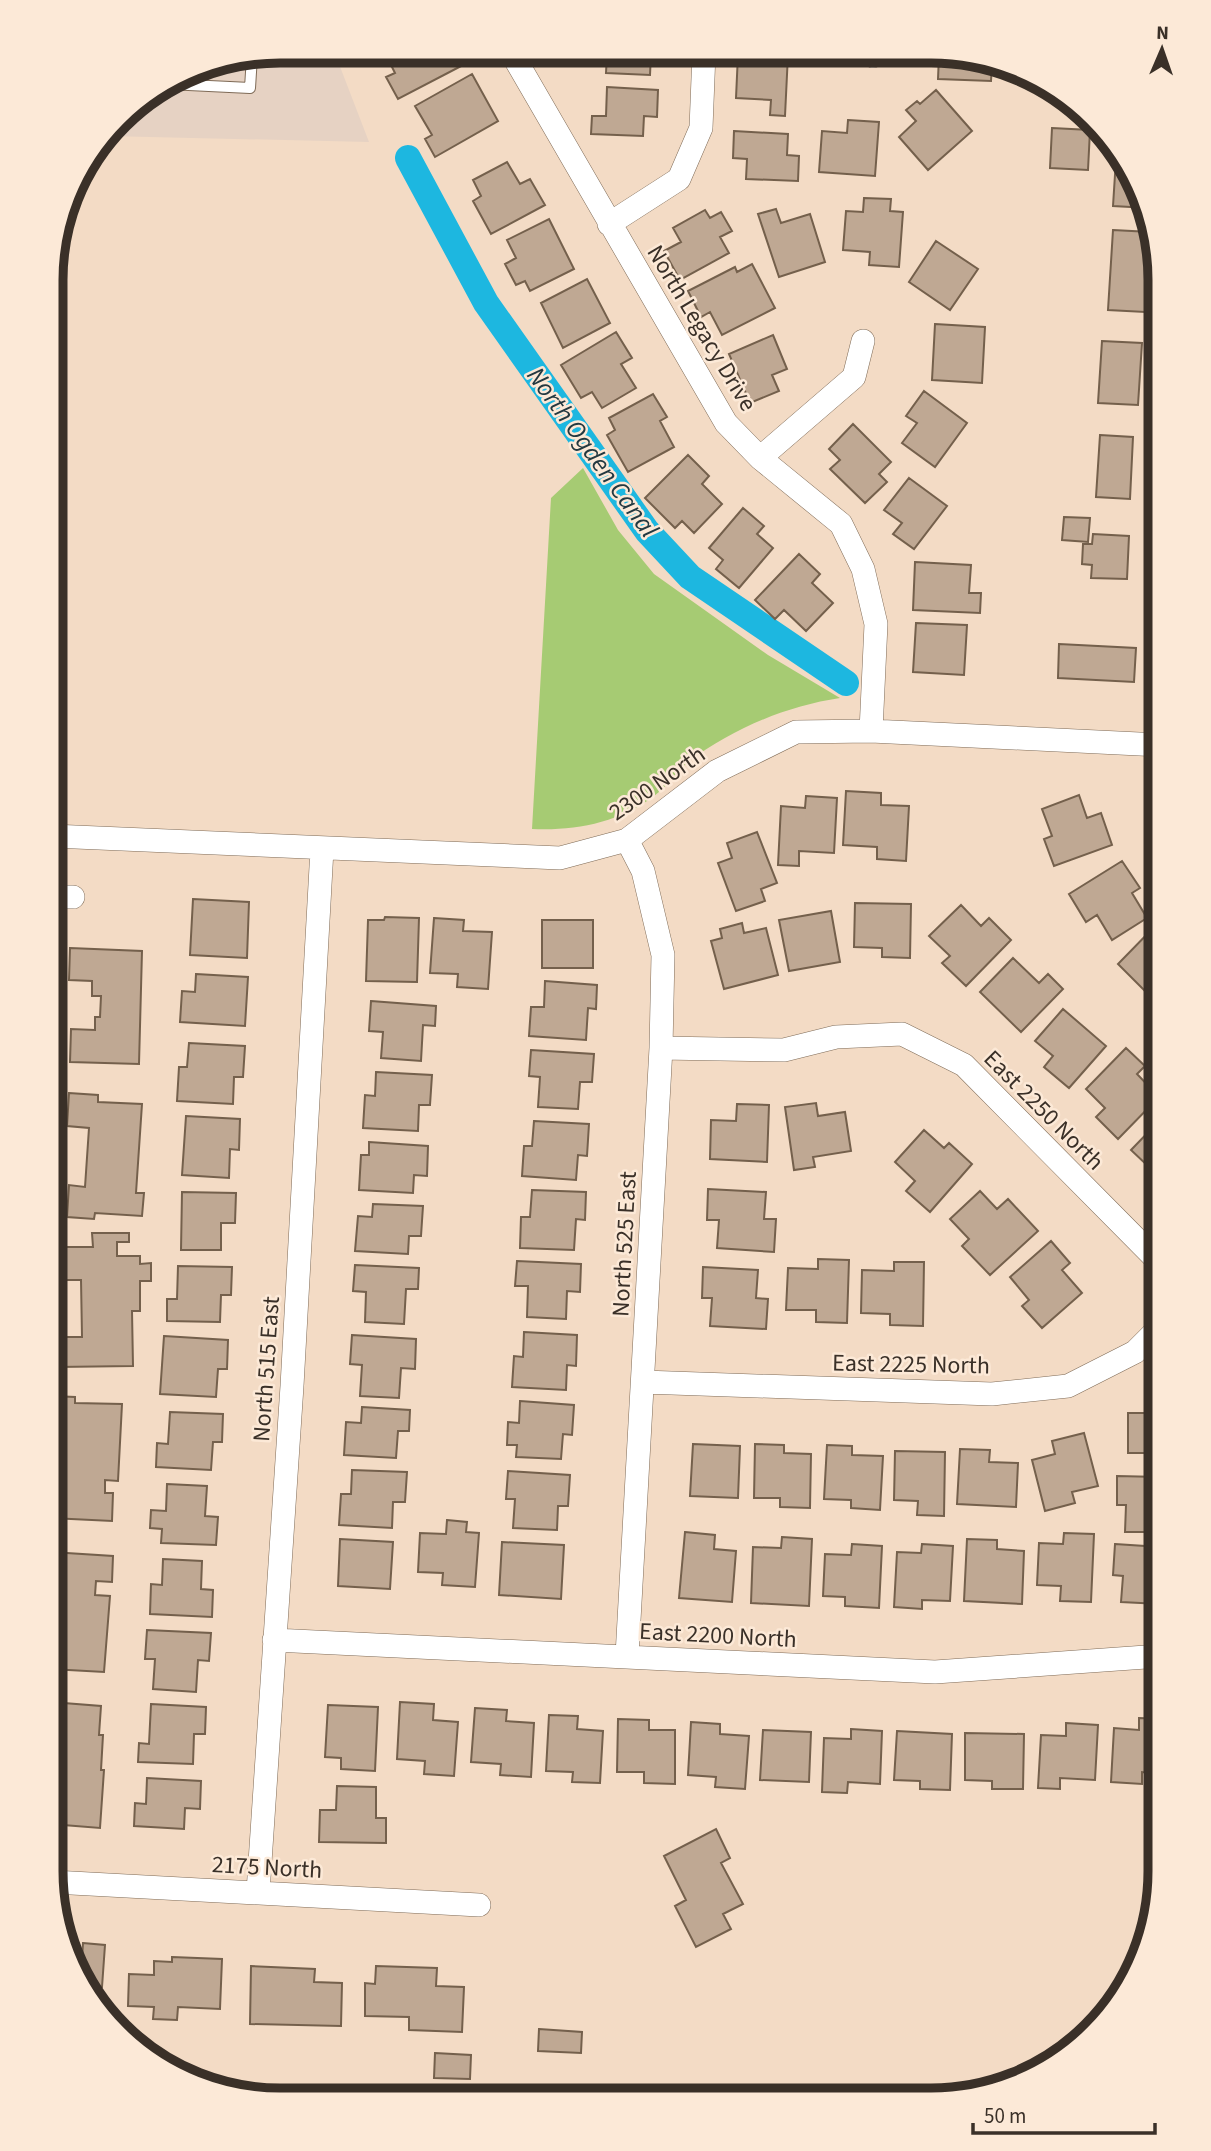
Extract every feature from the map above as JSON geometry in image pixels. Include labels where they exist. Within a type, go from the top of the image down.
[{"type":"street","name":"North Legacy Drive","points":[[517,63],[726,423],[760,458],[841,524],[863,569],[876,624],[871,732]]},
{"type":"street","points":[[610,225],[679,179],[701,128],[704,63]]},
{"type":"street","points":[[760,458],[854,377],[863,341]]},
{"type":"street","name":"2300 North","points":[[63,837],[560,858],[628,840],[717,771],[796,732],[871,732],[1148,744]]},
{"type":"street","name":"North 525 East","points":[[628,840],[643,871],[663,956],[661,1048],[628,1656]]},
{"type":"street","name":"North 515 East","points":[[258,1892],[292,1386],[322,849]]},
{"type":"street","name":"East 2250 North","points":[[661,1048],[784,1050],[836,1037],[902,1034],[964,1065],[1148,1252]]},
{"type":"street","name":"East 2225 North","points":[[643,1382],[992,1394],[1068,1386],[1135,1352],[1148,1339]]},
{"type":"street","name":"East 2200 North","points":[[274,1640],[935,1672],[1148,1657]]},
{"type":"street","name":"2175 North","points":[[64,1883],[479,1905]]},
{"type":"lane","points":[[188,84],[250,88],[251,65]]},
{"type":"shaded area","points":[[266,63],[339,63],[369,142],[118,136],[137,117],[171,92],[210,75]]},
{"type":"green space","points":[[583,468],[618,530],[654,574],[768,655],[840,698],[780,713],[741,729],[688,762],[654,796],[626,813],[580,827],[532,829],[551,498]]},
{"type":"building","points":[[390,63],[465,64],[398,99],[386,77],[395,73]]},
{"type":"building","points":[[606,63],[651,63],[650,75],[606,73]]},
{"type":"building","points":[[738,63],[788,63],[785,116],[770,115],[771,100],[736,98]]},
{"type":"building","points":[[939,63],[991,72],[991,81],[938,79]]},
{"type":"building","points":[[472,74],[498,121],[435,157],[425,139],[432,135],[415,106]]},
{"type":"building","points":[[607,87],[658,90],[657,117],[644,116],[643,136],[591,134],[592,116],[606,116]]},
{"type":"building","points":[[936,90],[972,131],[928,170],[899,137],[916,121],[906,110],[917,101],[920,104]]},
{"type":"building","points":[[848,120],[879,122],[875,176],[819,172],[822,131],[847,133]]},
{"type":"building","points":[[1052,128],[1087,130],[1090,133],[1088,170],[1050,168]]},
{"type":"building","points":[[734,131],[788,134],[787,155],[799,156],[798,181],[746,179],[747,159],[733,158]]},
{"type":"building","points":[[507,162],[520,184],[530,179],[545,205],[491,234],[473,201],[481,196],[473,180]]},
{"type":"building","points":[[1116,167],[1135,207],[1113,206]]},
{"type":"building","points":[[864,198],[891,199],[890,211],[903,212],[899,267],[869,265],[870,252],[843,250],[846,211],[863,212]]},
{"type":"building","points":[[776,209],[781,223],[810,214],[825,262],[779,277],[758,214]]},
{"type":"building","points":[[705,210],[710,218],[721,212],[732,231],[720,237],[729,253],[680,280],[664,251],[681,242],[673,228]]},
{"type":"building","points":[[549,219],[574,269],[530,291],[525,281],[516,285],[505,264],[516,258],[507,240]]},
{"type":"building","points":[[1113,230],[1142,232],[1147,273],[1145,312],[1108,310]]},
{"type":"building","points":[[936,241],[978,269],[950,310],[909,282]]},
{"type":"building","points":[[752,264],[775,308],[722,335],[710,312],[701,317],[688,291],[735,267],[737,272]]},
{"type":"building","points":[[587,279],[610,323],[563,348],[541,303]]},
{"type":"building","points":[[935,324],[985,327],[982,383],[932,380]]},
{"type":"building","points":[[616,332],[632,358],[621,364],[636,388],[602,408],[592,392],[581,398],[561,365]]},
{"type":"building","points":[[773,335],[787,369],[772,375],[779,391],[750,403],[729,354]]},
{"type":"building","points":[[1102,341],[1142,343],[1138,405],[1098,403]]},
{"type":"building","points":[[924,391],[967,423],[935,467],[902,443],[917,423],[906,416]]},
{"type":"building","points":[[653,394],[667,417],[660,421],[674,447],[628,472],[607,435],[615,430],[609,418]]},
{"type":"building","points":[[853,424],[891,462],[879,474],[887,482],[865,503],[830,469],[840,460],[829,449]]},
{"type":"building","points":[[1100,435],[1133,437],[1130,499],[1096,497]]},
{"type":"building","points":[[688,455],[709,476],[702,484],[722,504],[694,533],[682,521],[675,528],[645,498]]},
{"type":"building","points":[[909,478],[947,506],[914,549],[893,534],[902,523],[884,510]]},
{"type":"building","points":[[743,508],[764,526],[757,534],[773,548],[739,588],[716,569],[723,560],[709,548]]},
{"type":"building","points":[[1064,517],[1090,518],[1088,542],[1062,540]]},
{"type":"building","points":[[1093,534],[1129,536],[1127,579],[1091,578],[1092,565],[1082,564],[1083,544],[1092,544]]},
{"type":"building","points":[[799,554],[820,574],[812,583],[833,603],[806,631],[784,610],[775,619],[755,600]]},
{"type":"building","points":[[915,562],[971,565],[969,593],[981,593],[980,613],[913,610]]},
{"type":"building","points":[[916,623],[967,625],[964,675],[913,672]]},
{"type":"building","points":[[1059,644],[1136,648],[1134,682],[1058,678]]},
{"type":"building","points":[[846,791],[881,793],[881,805],[909,806],[906,861],[877,859],[877,847],[843,845]]},
{"type":"building","points":[[1079,795],[1087,818],[1101,813],[1112,845],[1054,866],[1044,839],[1052,836],[1042,809]]},
{"type":"building","points":[[806,796],[837,798],[834,853],[799,851],[799,866],[778,865],[781,806],[805,808]]},
{"type":"building","points":[[757,832],[777,883],[761,889],[765,901],[736,911],[718,863],[732,858],[727,843]]},
{"type":"building","points":[[1122,861],[1140,888],[1132,893],[1147,918],[1112,940],[1097,915],[1086,922],[1069,894]]},
{"type":"building","points":[[193,899],[249,902],[247,958],[190,955]]},
{"type":"building","points":[[855,903],[911,904],[910,958],[882,957],[882,948],[854,947]]},
{"type":"building","points":[[961,905],[981,926],[989,918],[1011,940],[966,986],[942,963],[950,956],[929,936]]},
{"type":"building","points":[[831,911],[840,962],[789,971],[779,920]]},
{"type":"building","points":[[385,917],[419,918],[417,982],[366,981],[368,920],[384,920]]},
{"type":"building","points":[[434,918],[464,920],[463,931],[492,932],[488,989],[457,987],[458,974],[430,973]]},
{"type":"building","points":[[542,920],[593,920],[593,968],[542,968]]},
{"type":"building","points":[[742,923],[744,933],[766,928],[778,975],[724,989],[711,941],[722,938],[720,929]]},
{"type":"building","points":[[1148,933],[1148,994],[1118,964]]},
{"type":"building","points":[[70,948],[142,951],[139,1064],[70,1062],[71,1029],[95,1030],[95,1017],[100,1017],[101,996],[92,996],[92,981],[69,980]]},
{"type":"building","points":[[1013,958],[1039,983],[1048,974],[1063,989],[1021,1032],[980,992]]},
{"type":"building","points":[[196,974],[248,977],[245,1026],[180,1022],[182,991],[195,992]]},
{"type":"building","points":[[545,981],[597,985],[596,1009],[588,1008],[586,1040],[529,1036],[531,1007],[544,1007]]},
{"type":"building","points":[[371,1001],[436,1006],[435,1026],[423,1025],[421,1061],[381,1058],[383,1032],[369,1031]]},
{"type":"building","points":[[1063,1009],[1106,1046],[1069,1088],[1044,1067],[1053,1056],[1035,1041]]},
{"type":"building","points":[[189,1043],[245,1046],[243,1077],[234,1077],[233,1104],[177,1101],[179,1067],[187,1067]]},
{"type":"building","points":[[1126,1048],[1145,1066],[1137,1074],[1148,1086],[1148,1108],[1118,1139],[1096,1117],[1105,1108],[1086,1089]]},
{"type":"building","points":[[531,1050],[594,1054],[592,1082],[580,1082],[578,1109],[538,1107],[540,1077],[529,1076]]},
{"type":"building","points":[[376,1072],[432,1075],[430,1105],[419,1105],[418,1131],[363,1128],[365,1095],[375,1096]]},
{"type":"building","points":[[69,1093],[98,1095],[98,1102],[142,1104],[136,1193],[144,1193],[142,1216],[95,1213],[94,1219],[67,1217],[69,1185],[85,1187],[89,1128],[67,1126]]},
{"type":"building","points":[[816,1103],[818,1116],[845,1112],[851,1151],[813,1157],[815,1167],[794,1170],[785,1107]]},
{"type":"building","points":[[737,1104],[769,1105],[767,1162],[710,1159],[711,1120],[736,1121]]},
{"type":"building","points":[[186,1116],[240,1119],[239,1150],[230,1149],[229,1178],[182,1175]]},
{"type":"building","points":[[534,1121],[589,1124],[587,1156],[578,1155],[576,1180],[522,1176],[524,1146],[532,1146]]},
{"type":"building","points":[[924,1130],[944,1148],[949,1143],[972,1164],[930,1212],[906,1191],[915,1181],[895,1162]]},
{"type":"building","points":[[1148,1132],[1148,1166],[1131,1150]]},
{"type":"building","points":[[369,1142],[428,1146],[427,1176],[414,1175],[413,1193],[359,1190],[361,1155],[369,1155]]},
{"type":"building","points":[[708,1189],[766,1192],[764,1219],[776,1219],[774,1252],[717,1248],[719,1220],[707,1220]]},
{"type":"building","points":[[532,1190],[586,1192],[585,1220],[576,1219],[574,1250],[520,1248],[521,1217],[530,1217]]},
{"type":"building","points":[[980,1191],[997,1209],[1008,1199],[1038,1231],[990,1275],[962,1246],[969,1239],[950,1219]]},
{"type":"building","points":[[182,1192],[236,1193],[235,1223],[221,1223],[221,1250],[181,1250]]},
{"type":"building","points":[[373,1204],[423,1206],[421,1236],[409,1236],[408,1254],[355,1251],[358,1216],[372,1217]]},
{"type":"building","points":[[92,1233],[129,1233],[129,1242],[117,1242],[117,1256],[140,1256],[140,1264],[151,1263],[151,1281],[140,1281],[140,1311],[132,1311],[133,1366],[63,1367],[63,1337],[82,1337],[81,1280],[65,1280],[65,1247],[93,1247]]},
{"type":"building","points":[[1051,1241],[1070,1263],[1062,1270],[1082,1293],[1042,1328],[1022,1306],[1029,1300],[1010,1277]]},
{"type":"building","points":[[818,1259],[849,1260],[847,1323],[816,1322],[816,1310],[786,1310],[788,1268],[818,1269]]},
{"type":"building","points":[[517,1261],[581,1264],[580,1292],[567,1291],[566,1319],[527,1317],[528,1286],[515,1286]]},
{"type":"building","points":[[894,1262],[924,1262],[923,1326],[890,1325],[890,1314],[861,1313],[862,1270],[894,1271]]},
{"type":"building","points":[[355,1265],[419,1268],[418,1289],[406,1289],[404,1324],[365,1322],[366,1292],[353,1291]]},
{"type":"building","points":[[178,1266],[232,1267],[231,1295],[221,1295],[220,1322],[167,1321],[167,1299],[177,1299]]},
{"type":"building","points":[[703,1267],[758,1270],[756,1298],[768,1299],[766,1329],[710,1326],[712,1298],[702,1298]]},
{"type":"building","points":[[524,1332],[577,1335],[576,1366],[567,1365],[566,1390],[512,1387],[514,1356],[523,1357]]},
{"type":"building","points":[[352,1335],[416,1339],[415,1369],[401,1368],[399,1398],[360,1396],[362,1365],[350,1364]]},
{"type":"building","points":[[164,1336],[228,1340],[227,1369],[218,1369],[216,1397],[160,1394]]},
{"type":"building","points":[[63,1396],[75,1397],[75,1403],[122,1404],[118,1481],[105,1480],[105,1493],[113,1493],[112,1521],[63,1519]]},
{"type":"building","points":[[520,1401],[574,1405],[572,1435],[563,1434],[561,1459],[516,1457],[517,1445],[507,1445],[508,1422],[519,1423]]},
{"type":"building","points":[[362,1407],[410,1410],[409,1431],[398,1431],[396,1458],[344,1455],[346,1422],[361,1423]]},
{"type":"building","points":[[170,1412],[223,1414],[222,1442],[213,1442],[211,1470],[156,1467],[157,1443],[168,1444]]},
{"type":"building","points":[[1128,1413],[1148,1413],[1148,1453],[1128,1453]]},
{"type":"building","points":[[1084,1433],[1098,1486],[1072,1492],[1075,1503],[1045,1511],[1032,1460],[1055,1454],[1052,1441]]},
{"type":"building","points":[[693,1444],[740,1446],[738,1498],[690,1496]]},
{"type":"building","points":[[755,1444],[784,1445],[784,1453],[811,1454],[810,1508],[780,1507],[780,1498],[754,1498]]},
{"type":"building","points":[[827,1445],[852,1446],[852,1455],[883,1456],[880,1510],[851,1508],[851,1500],[824,1499]]},
{"type":"building","points":[[960,1449],[990,1450],[989,1462],[1018,1463],[1016,1507],[957,1504]]},
{"type":"building","points":[[895,1451],[945,1452],[944,1516],[917,1515],[918,1501],[894,1500]]},
{"type":"building","points":[[352,1470],[407,1472],[405,1502],[393,1502],[392,1528],[339,1525],[341,1494],[351,1494]]},
{"type":"building","points":[[508,1471],[570,1475],[568,1506],[558,1506],[557,1530],[513,1528],[515,1499],[506,1499]]},
{"type":"building","points":[[1117,1476],[1148,1477],[1148,1532],[1125,1532],[1126,1505],[1117,1505]]},
{"type":"building","points":[[167,1484],[207,1486],[205,1516],[218,1517],[216,1545],[161,1543],[162,1529],[150,1528],[151,1510],[166,1511]]},
{"type":"building","points":[[447,1520],[467,1522],[466,1532],[479,1533],[475,1587],[442,1585],[443,1573],[418,1572],[420,1533],[446,1534]]},
{"type":"building","points":[[685,1532],[715,1535],[714,1549],[736,1551],[732,1602],[679,1598]]},
{"type":"building","points":[[1064,1533],[1094,1534],[1091,1602],[1060,1601],[1061,1586],[1037,1585],[1039,1543],[1063,1544]]},
{"type":"building","points":[[782,1537],[812,1539],[809,1606],[751,1603],[753,1547],[781,1548]]},
{"type":"building","points":[[340,1539],[393,1542],[390,1589],[338,1586]]},
{"type":"building","points":[[967,1539],[997,1540],[997,1549],[1024,1551],[1022,1604],[964,1601]]},
{"type":"building","points":[[502,1542],[564,1545],[561,1599],[499,1595]]},
{"type":"building","points":[[852,1544],[882,1546],[879,1608],[845,1606],[845,1597],[823,1596],[825,1554],[851,1555]]},
{"type":"building","points":[[922,1544],[953,1546],[950,1601],[922,1600],[922,1609],[894,1607],[897,1552],[921,1553]]},
{"type":"building","points":[[1115,1544],[1148,1546],[1148,1603],[1121,1602],[1123,1576],[1113,1575]]},
{"type":"building","points":[[63,1553],[113,1556],[112,1582],[96,1581],[95,1595],[110,1596],[104,1672],[63,1670]]},
{"type":"building","points":[[163,1559],[202,1561],[201,1589],[213,1590],[212,1617],[150,1614],[151,1584],[162,1585]]},
{"type":"building","points":[[147,1630],[211,1633],[209,1661],[198,1660],[196,1692],[153,1689],[155,1659],[145,1659]]},
{"type":"building","points":[[400,1702],[434,1704],[433,1720],[458,1722],[454,1776],[424,1774],[425,1761],[397,1759]]},
{"type":"building","points":[[63,1703],[101,1706],[99,1735],[103,1735],[101,1770],[104,1770],[100,1828],[63,1825]]},
{"type":"building","points":[[151,1704],[206,1707],[205,1734],[194,1734],[193,1764],[138,1762],[139,1743],[149,1744]]},
{"type":"building","points":[[328,1705],[378,1707],[375,1771],[341,1769],[341,1758],[325,1757]]},
{"type":"building","points":[[475,1708],[507,1710],[506,1721],[534,1723],[531,1777],[500,1775],[501,1764],[471,1762]]},
{"type":"building","points":[[549,1715],[578,1716],[577,1729],[603,1731],[600,1783],[572,1782],[573,1772],[546,1771]]},
{"type":"building","points":[[1139,1718],[1148,1718],[1148,1773],[1142,1772],[1142,1784],[1111,1782],[1114,1728],[1139,1730]]},
{"type":"building","points":[[618,1719],[649,1720],[649,1730],[675,1730],[675,1784],[644,1783],[644,1772],[617,1772]]},
{"type":"building","points":[[691,1722],[720,1724],[720,1734],[749,1736],[745,1789],[715,1787],[716,1777],[688,1775]]},
{"type":"building","points":[[1066,1723],[1098,1725],[1095,1780],[1060,1778],[1060,1789],[1038,1788],[1041,1735],[1066,1736]]},
{"type":"building","points":[[851,1729],[882,1731],[880,1784],[848,1782],[847,1793],[822,1792],[824,1738],[851,1739]]},
{"type":"building","points":[[763,1730],[811,1732],[809,1782],[760,1780]]},
{"type":"building","points":[[897,1731],[952,1734],[950,1790],[920,1789],[920,1781],[894,1780]]},
{"type":"building","points":[[965,1733],[1024,1734],[1023,1789],[992,1789],[992,1781],[965,1780]]},
{"type":"building","points":[[147,1778],[201,1781],[200,1809],[185,1808],[184,1829],[134,1826],[135,1803],[146,1804]]},
{"type":"building","points":[[337,1786],[376,1787],[376,1818],[386,1818],[386,1843],[319,1842],[320,1810],[336,1810]]},
{"type":"building","points":[[716,1829],[730,1858],[721,1863],[743,1904],[723,1914],[731,1929],[696,1947],[675,1906],[686,1900],[664,1856]]},
{"type":"building","points":[[83,1943],[105,1945],[102,1987],[97,1987],[82,1959]]},
{"type":"building","points":[[172,1957],[222,1959],[220,2009],[178,2007],[177,2020],[153,2019],[154,2007],[128,2006],[129,1974],[154,1975],[154,1961],[172,1962]]},
{"type":"building","points":[[251,1966],[315,1969],[314,1982],[342,1983],[341,2026],[250,2024]]},
{"type":"building","points":[[376,1966],[437,1968],[436,1986],[464,1987],[462,2032],[409,2030],[409,2017],[365,2016],[365,1983],[375,1984]]},
{"type":"building","points":[[539,2029],[582,2032],[581,2053],[538,2051]]},
{"type":"building","points":[[435,2053],[471,2055],[470,2079],[434,2078]]},
{"type":"waterway","name":"North Ogden Canal","points":[[408,158],[486,303],[647,531],[690,577],[846,683]]}]
